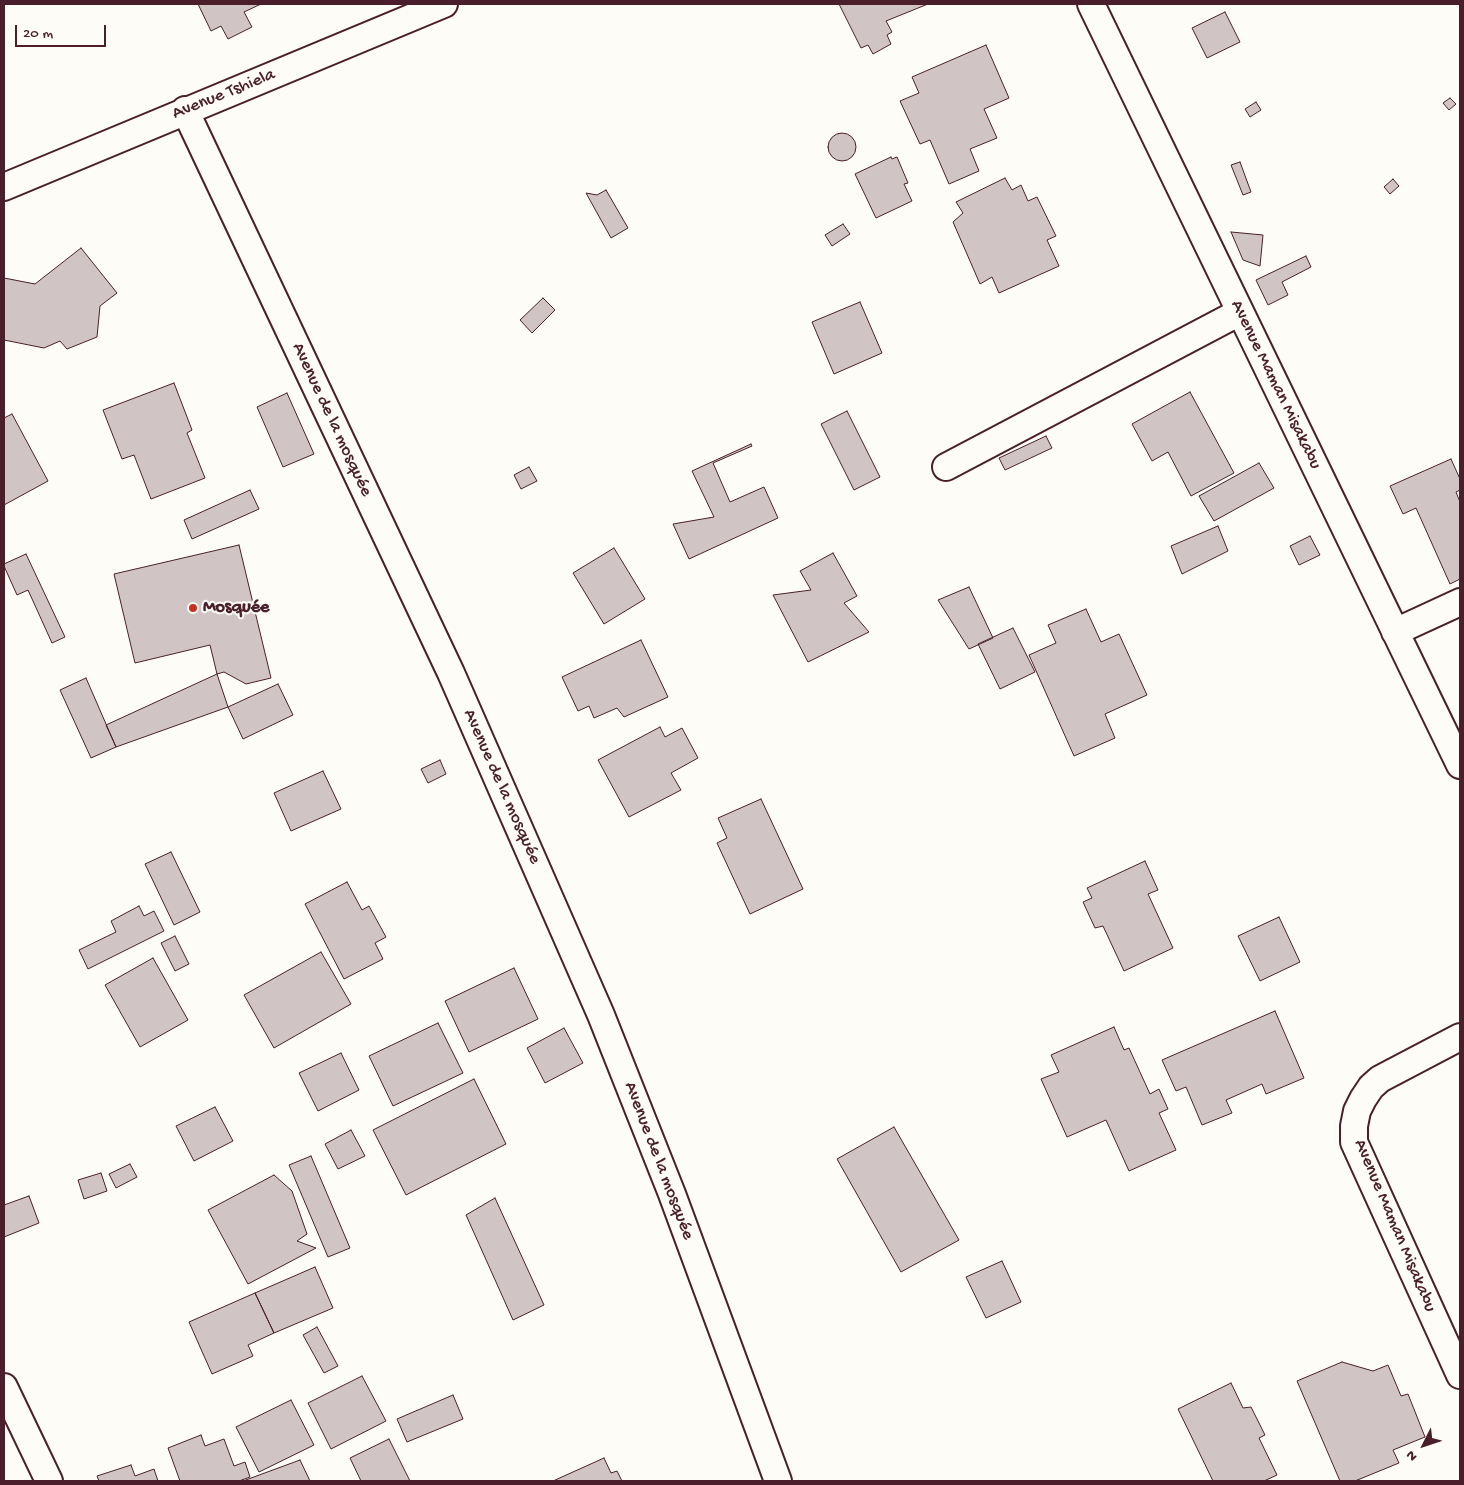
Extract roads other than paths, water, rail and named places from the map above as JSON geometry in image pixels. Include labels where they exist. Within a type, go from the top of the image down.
[{"type":"street","name":"Avenue Tshiela","points":[[4,187],[185,110],[444,4]]},
{"type":"street","name":"Avenue Maman Misakabu","points":[[1091,4],[1460,765]]},
{"type":"street","name":"Avenue de la mosquée","points":[[185,110],[446,664],[602,1015],[672,1194],[778,1481]]},
{"type":"street","points":[[946,467],[1240,312]]},
{"type":"street","points":[[1395,632],[1460,602]]},
{"type":"street","name":"Avenue Maman Misakabu","points":[[1460,1037],[1380,1079],[1371,1087],[1363,1099],[1357,1111],[1354,1126],[1354,1142],[1460,1375]]},
{"type":"street","points":[[4,1387],[49,1481]]},
{"type":"place","name":"Mosquée","points":[[193,608]]}]
